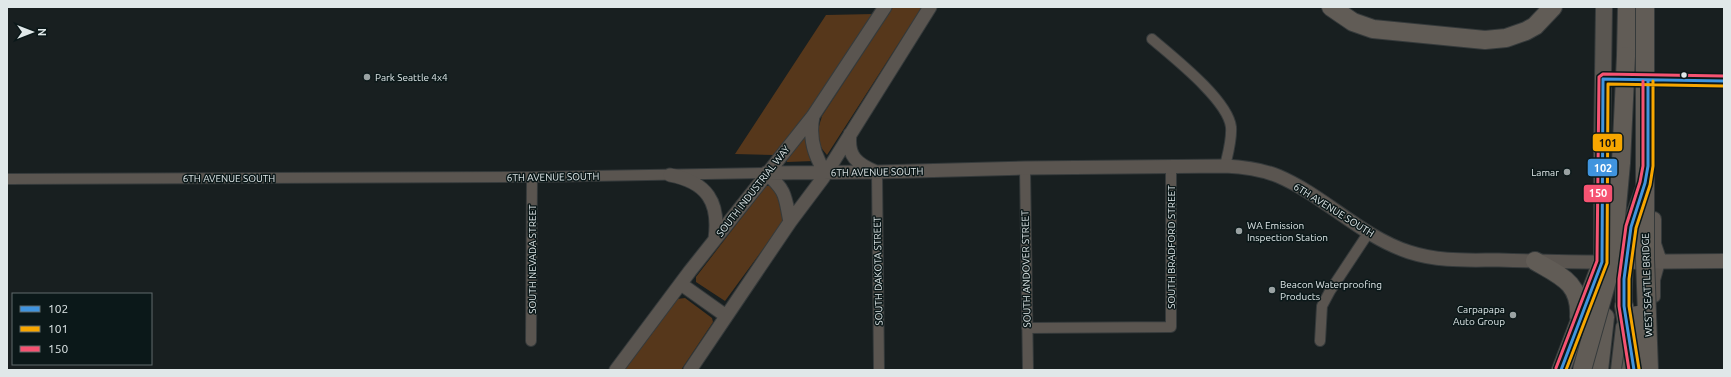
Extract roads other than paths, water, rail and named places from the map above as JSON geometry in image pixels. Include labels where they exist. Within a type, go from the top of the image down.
[{"type":"highway","points":[[1331,7],[1353,22],[1373,29],[1476,40],[1496,40],[1516,36],[1536,26],[1553,7]]},
{"type":"highway","points":[[1582,370],[1608,277],[1613,250],[1624,122],[1627,7]]},
{"type":"highway","name":"WEST SEATTLE BRIDGE","points":[[1645,7],[1653,260],[1649,370]]},
{"type":"highway","points":[[1572,370],[1598,289],[1615,220]]},
{"type":"highway","points":[[1631,370],[1636,337],[1638,287],[1653,260]]},
{"type":"highway","points":[[1535,261],[1561,276],[1574,289],[1579,301],[1578,323]]},
{"type":"highway","points":[[1561,370],[1602,262]]},
{"type":"highway","points":[[1624,306],[1634,370]]},
{"type":"highway","points":[[1599,370],[1605,317]]},
{"type":"main road","points":[[1604,7],[1602,262],[1608,370]]},
{"type":"main road","points":[[1648,7],[1648,166],[1653,201],[1653,260]]},
{"type":"main road","points":[[1602,129],[1617,113],[1630,111],[1642,118],[1648,132]]},
{"type":"main road","points":[[1618,370],[1624,306],[1626,262],[1631,227],[1645,184],[1648,166]]},
{"type":"main road","name":"6TH AVENUE SOUTH","points":[[1602,262],[1653,260],[1724,261]]},
{"type":"street","name":"SOUTH INDUSTRIAL WAY","points":[[616,370],[766,173],[813,116],[885,7]]},
{"type":"street","points":[[690,370],[790,222],[826,173],[930,7]]},
{"type":"street","points":[[1152,39],[1214,95],[1227,114],[1231,126],[1231,140],[1225,166]]},
{"type":"street","points":[[813,116],[811,136],[813,147],[816,158],[826,173]]},
{"type":"street","points":[[850,134],[849,148],[857,162],[877,172]]},
{"type":"street","name":"6TH AVENUE SOUTH","points":[[7,179],[532,177],[1225,166],[1260,170],[1278,176],[1312,193],[1368,232],[1398,248],[1432,258],[1474,262],[1602,262]]},
{"type":"street","name":"SOUTH BRADFORD STREET","points":[[1027,328],[1171,327],[1171,167]]},
{"type":"street","name":"SOUTH ANDOVER STREET","points":[[1025,168],[1028,370]]},
{"type":"street","name":"SOUTH DAKOTA STREET","points":[[877,172],[879,370]]},
{"type":"street","points":[[766,173],[780,185],[784,192],[790,222]]},
{"type":"street","points":[[670,175],[686,178],[709,196],[717,217],[715,240]]},
{"type":"street","name":"SOUTH NEVADA STREET","points":[[531,341],[532,177]]},
{"type":"street","points":[[1320,341],[1322,306],[1368,232]]},
{"type":"street","points":[[1653,260],[1655,285],[1656,370]]},
{"type":"street","points":[[682,284],[726,316]]},
{"type":"place","name":"Park Seattle 4x4","points":[[367,77]]},
{"type":"place","name":"Lamar","points":[[1567,172]]},
{"type":"place","name":"WA Emission Inspection Station","points":[[1239,231]]},
{"type":"place","name":"Beacon Waterproofing Products","points":[[1272,290]]},
{"type":"place","name":"Carpapapa Auto Group","points":[[1513,315]]}]
